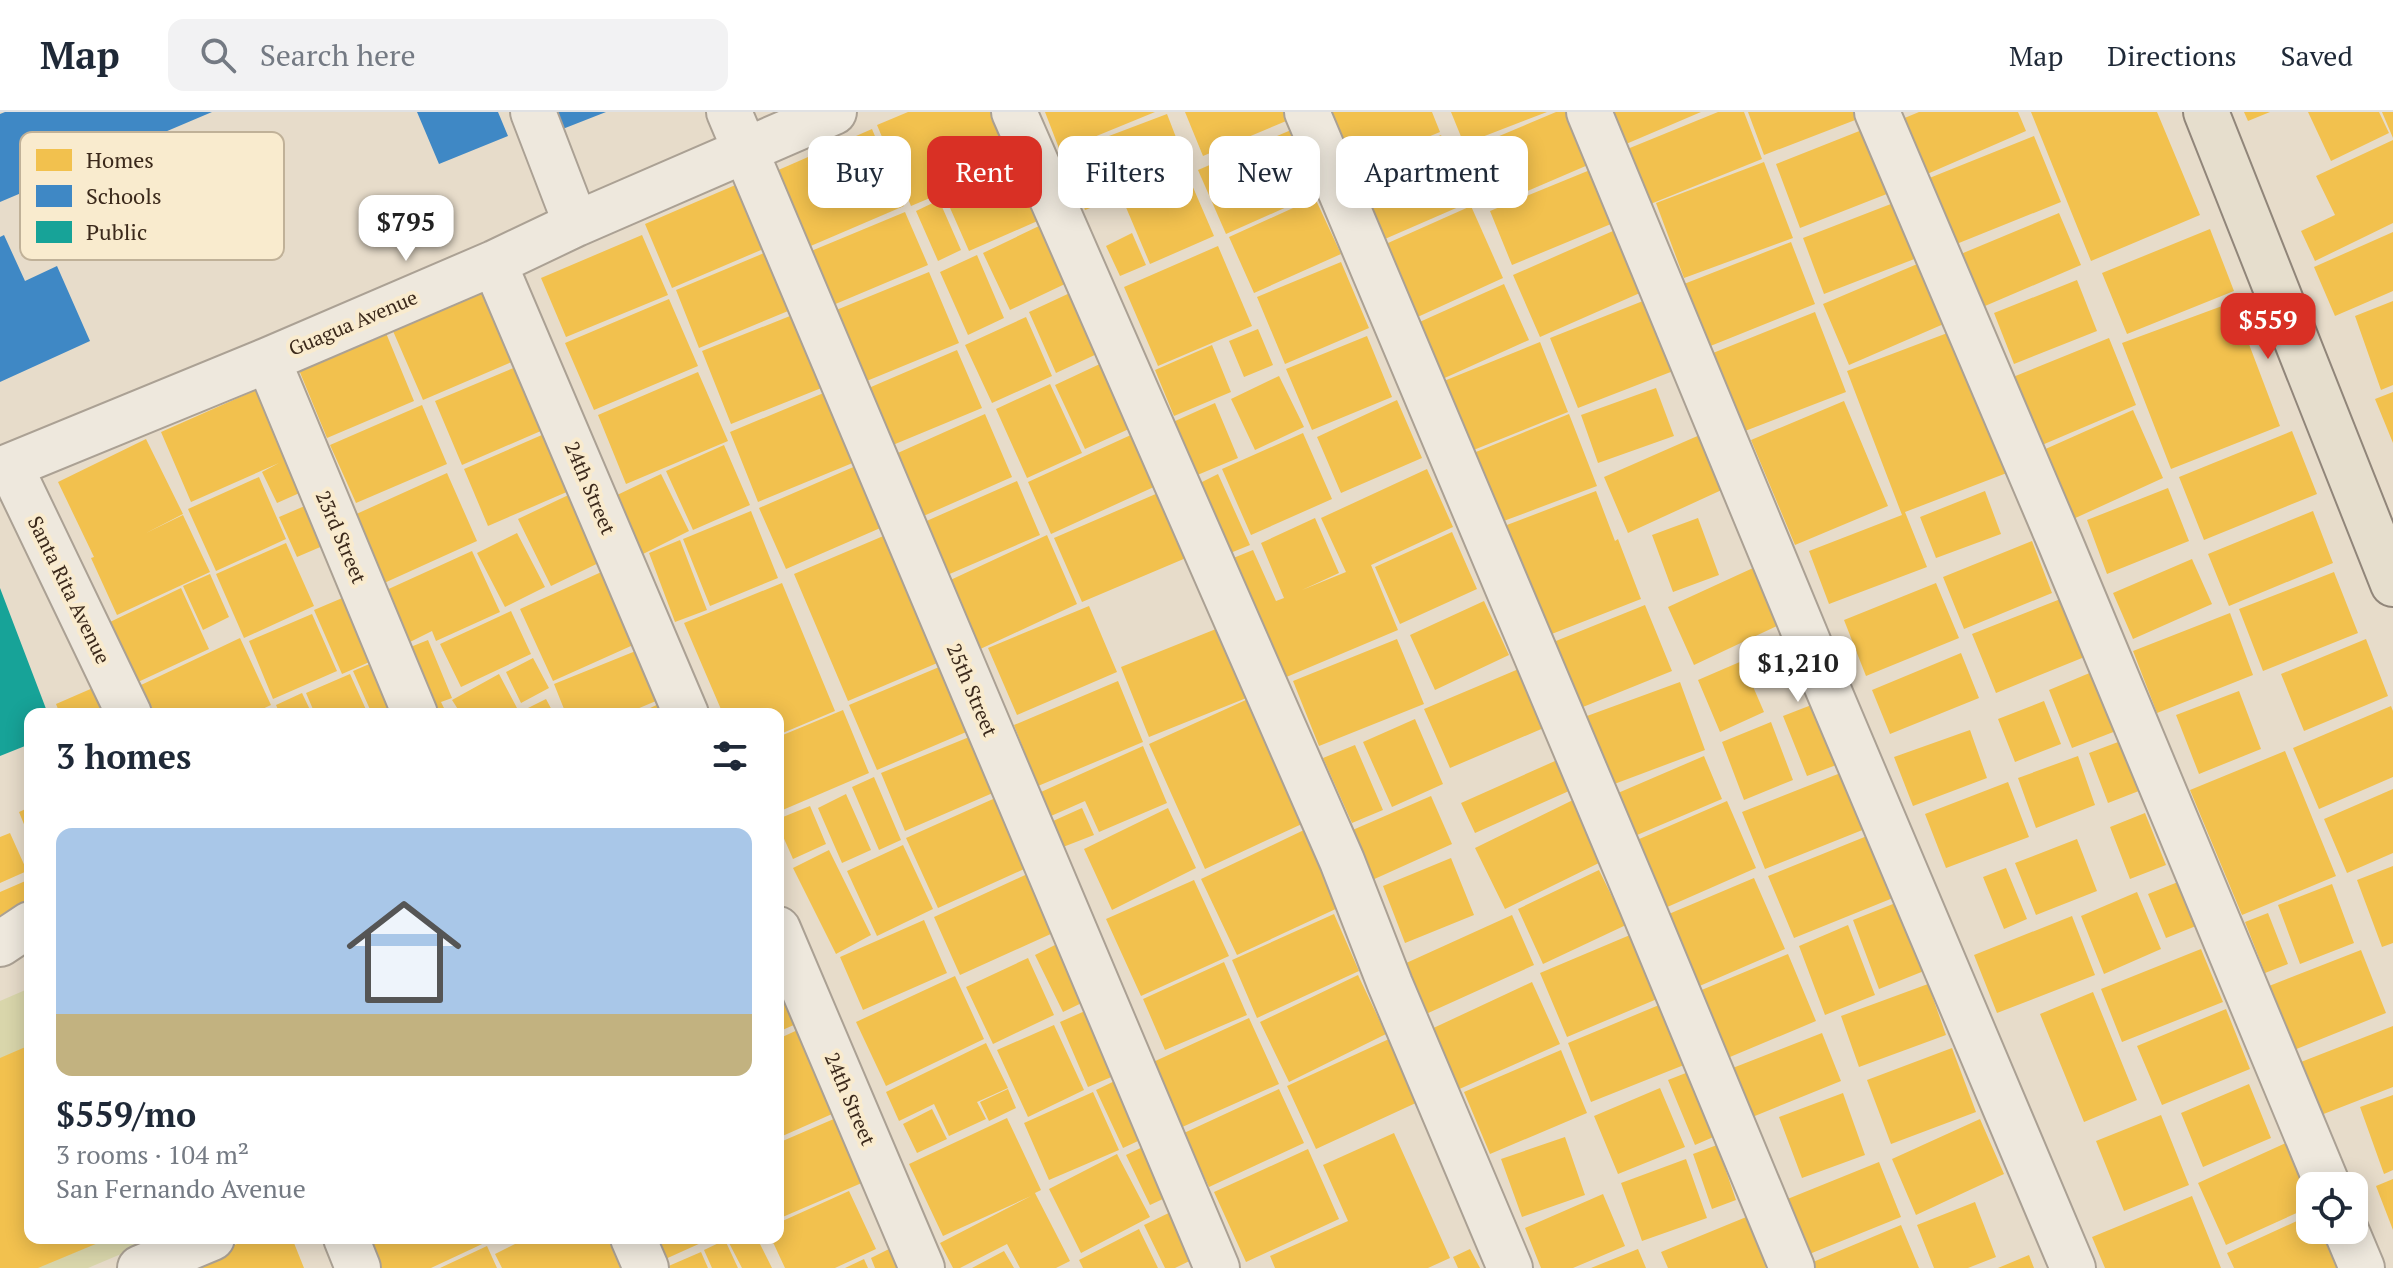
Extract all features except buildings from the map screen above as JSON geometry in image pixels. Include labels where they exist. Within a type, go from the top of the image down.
[{"type":"main road","points":[[2206,112],[2393,584]]},
{"type":"street","points":[[533,112],[576,224]]},
{"type":"street","name":"25th Street","points":[[729,112],[1217,1268]]},
{"type":"street","name":"Guagua Avenue","points":[[5,468],[494,263],[834,112]]},
{"type":"street","points":[[1014,112],[1342,861],[1390,984],[1510,1268]]},
{"type":"street","points":[[1307,112],[1792,1268]]},
{"type":"street","points":[[1589,112],[1814,656],[2073,1268]]},
{"type":"street","points":[[1877,112],[2322,1172]]},
{"type":"street","name":"24th Street","points":[[494,263],[683,708]]},
{"type":"street","name":"23rd Street","points":[[268,360],[413,708]]},
{"type":"street","name":"Santa Rita Avenue","points":[[5,468],[126,708]]},
{"type":"street","points":[[0,944],[24,928]]},
{"type":"street","name":"24th Street","points":[[784,943],[922,1268]]},
{"type":"street","points":[[140,1268],[198,1244]]},
{"type":"street","points":[[348,1244],[358,1268]]},
{"type":"street","points":[[636,1244],[646,1268]]},
{"type":"street","points":[[2352,1244],[2362,1268]]},
{"type":"shaded area","points":[[24,991],[24,1244],[145,1244],[88,1268],[0,1268],[0,1001]]}]
